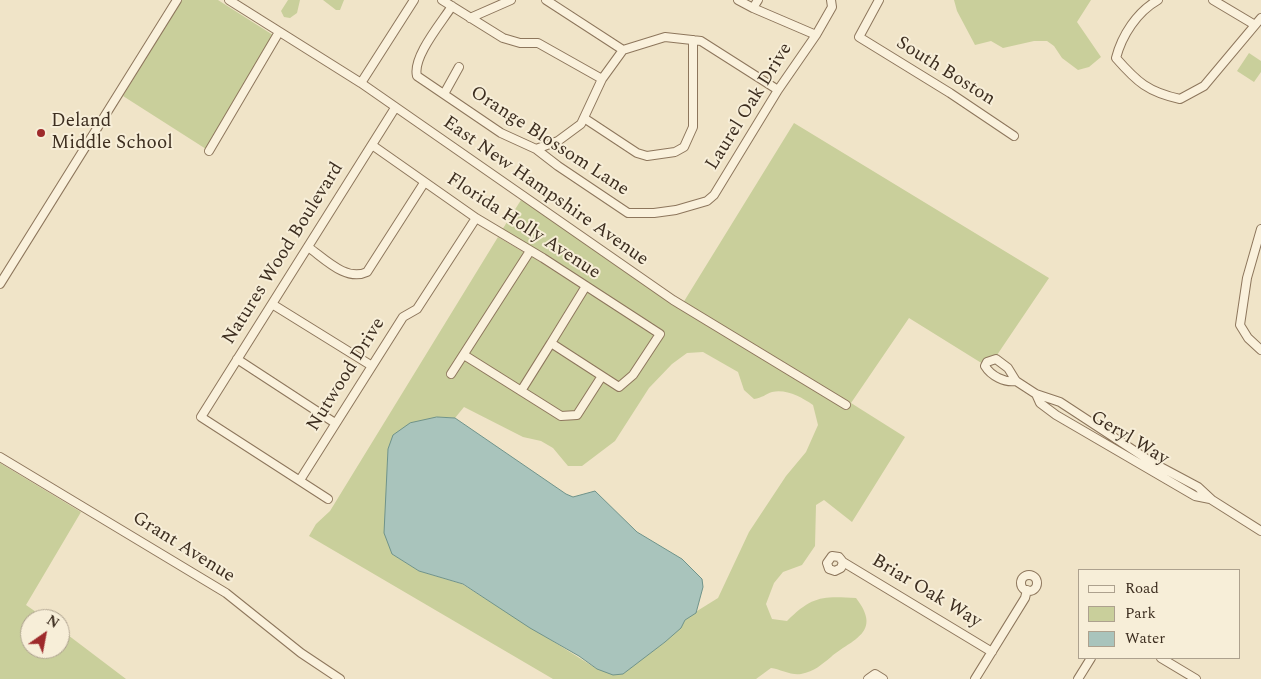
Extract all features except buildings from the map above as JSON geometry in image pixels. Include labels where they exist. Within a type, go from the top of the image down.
[{"type":"street","points":[[0,284],[177,0]]},
{"type":"street","name":"East New Hampshire Avenue","points":[[229,0],[361,83],[673,300],[846,405]]},
{"type":"street","points":[[361,83],[414,0]]},
{"type":"street","points":[[442,0],[503,38],[520,43],[538,43],[602,79]]},
{"type":"street","points":[[470,18],[511,0]]},
{"type":"street","points":[[546,0],[622,50]]},
{"type":"street","points":[[738,0],[816,36]]},
{"type":"street","points":[[753,8],[758,0]]},
{"type":"street","name":"Laurel Oak Drive","points":[[676,210],[707,201],[714,195],[778,90],[816,36],[832,7],[831,0]]},
{"type":"street","name":"South Boston","points":[[880,0],[859,37],[1014,136]]},
{"type":"street","points":[[1158,0],[1150,5],[1126,33],[1116,58],[1132,77],[1156,94],[1180,99],[1204,86],[1261,18]]},
{"type":"street","points":[[1213,0],[1255,25]]},
{"type":"street","name":"Orange Blossom Lane","points":[[452,6],[418,58],[417,76],[501,132],[536,148],[558,166],[628,212],[654,213],[676,210]]},
{"type":"street","points":[[209,151],[279,32]]},
{"type":"street","points":[[536,148],[558,142],[576,129],[584,118],[602,79],[622,50],[665,37],[701,41],[778,90]]},
{"type":"street","points":[[584,118],[637,153],[647,156],[675,152],[684,147],[693,127],[693,40]]},
{"type":"street","points":[[444,94],[459,67]]},
{"type":"street","name":"Natures Wood Boulevard","points":[[300,480],[201,416],[395,108]]},
{"type":"street","name":"Florida Holly Avenue","points":[[372,145],[476,218],[660,334],[633,375],[619,386],[602,376]]},
{"type":"street","points":[[308,247],[341,270],[355,275],[366,272],[424,183]]},
{"type":"street","name":"Nutwood Drive","points":[[300,480],[403,317],[417,308],[476,218]]},
{"type":"street","points":[[1261,230],[1247,278],[1240,325],[1248,338],[1261,350]]},
{"type":"street","points":[[451,374],[530,251]]},
{"type":"street","points":[[520,391],[586,286]]},
{"type":"street","points":[[272,304],[372,366]]},
{"type":"street","points":[[464,354],[561,416],[577,415],[602,376],[551,343]]},
{"type":"street","points":[[237,360],[335,423]]},
{"type":"street","name":"Geryl Way","points":[[1016,381],[1036,394],[1060,402],[1083,416],[1195,496],[1212,500],[1261,531]]},
{"type":"street","name":"Geryl Way","points":[[1036,394],[1040,402],[1076,426],[1154,468]]},
{"type":"street","points":[[1076,426],[1083,416]]},
{"type":"street","name":"Grant Avenue","points":[[0,457],[226,593],[340,679]]},
{"type":"street","points":[[300,480],[328,498]]},
{"type":"street","name":"Briar Oak Way","points":[[843,562],[992,652]]},
{"type":"street","points":[[975,679],[1025,598],[1027,590]]},
{"type":"street","points":[[1078,679],[1090,659]]},
{"type":"street","points":[[1163,659],[1192,678]]},
{"type":"street","points":[[868,679],[875,674],[883,679]]},
{"type":"green space","points":[[182,0],[218,0],[273,35],[206,149],[123,96]]},
{"type":"green space","points":[[288,0],[300,0],[297,13],[290,18],[284,17],[281,11]]},
{"type":"green space","points":[[323,0],[344,0],[340,10],[336,10]]},
{"type":"green space","points":[[954,0],[1091,0],[1077,22],[1101,57],[1089,67],[1078,70],[1062,58],[1054,46],[1047,41],[1034,41],[1003,48],[991,41],[975,45],[957,11]]},
{"type":"green space","points":[[1249,53],[1261,61],[1261,72],[1254,82],[1237,71]]},
{"type":"green space","points":[[794,123],[1049,278],[997,355],[990,356],[983,364],[909,318],[851,403],[905,437],[852,522],[824,500],[816,505],[815,546],[802,565],[783,572],[774,583],[766,604],[772,619],[787,621],[811,602],[818,599],[834,597],[856,598],[864,610],[866,619],[862,634],[818,667],[806,673],[797,674],[771,668],[756,679],[553,679],[309,536],[316,524],[330,511],[498,237],[525,253],[447,375],[452,379],[465,360],[559,420],[567,420],[580,414],[603,381],[618,392],[635,378],[664,333],[545,254],[502,230],[521,200],[683,303]],"holes":[[[703,352],[738,372],[744,390],[754,399],[778,391],[799,397],[813,405],[818,425],[806,452],[786,476],[749,532],[718,598],[689,616],[665,642],[623,673],[597,669],[462,584],[419,571],[392,554],[386,505],[388,449],[437,417],[455,418],[464,407],[523,437],[541,441],[553,448],[568,466],[582,466],[615,441],[649,388],[672,364],[687,353]]]},
{"type":"green space","points":[[531,256],[581,288],[520,386],[469,353]]},
{"type":"green space","points":[[586,291],[655,335],[631,372],[619,382],[555,341]]},
{"type":"green space","points":[[551,348],[597,377],[575,412],[562,413],[525,389]]},
{"type":"green space","points":[[0,463],[81,512],[26,605],[32,609],[20,609],[20,659],[70,659],[70,637],[126,679],[0,679]]},
{"type":"water","points":[[437,417],[455,418],[566,494],[573,497],[595,491],[637,532],[682,559],[702,579],[703,587],[696,613],[685,620],[681,628],[665,642],[623,674],[613,675],[597,669],[463,584],[419,571],[392,554],[384,533],[388,449],[393,435],[410,423]]},
{"type":"place","name":"Deland Middle School","points":[[41,133]]}]
